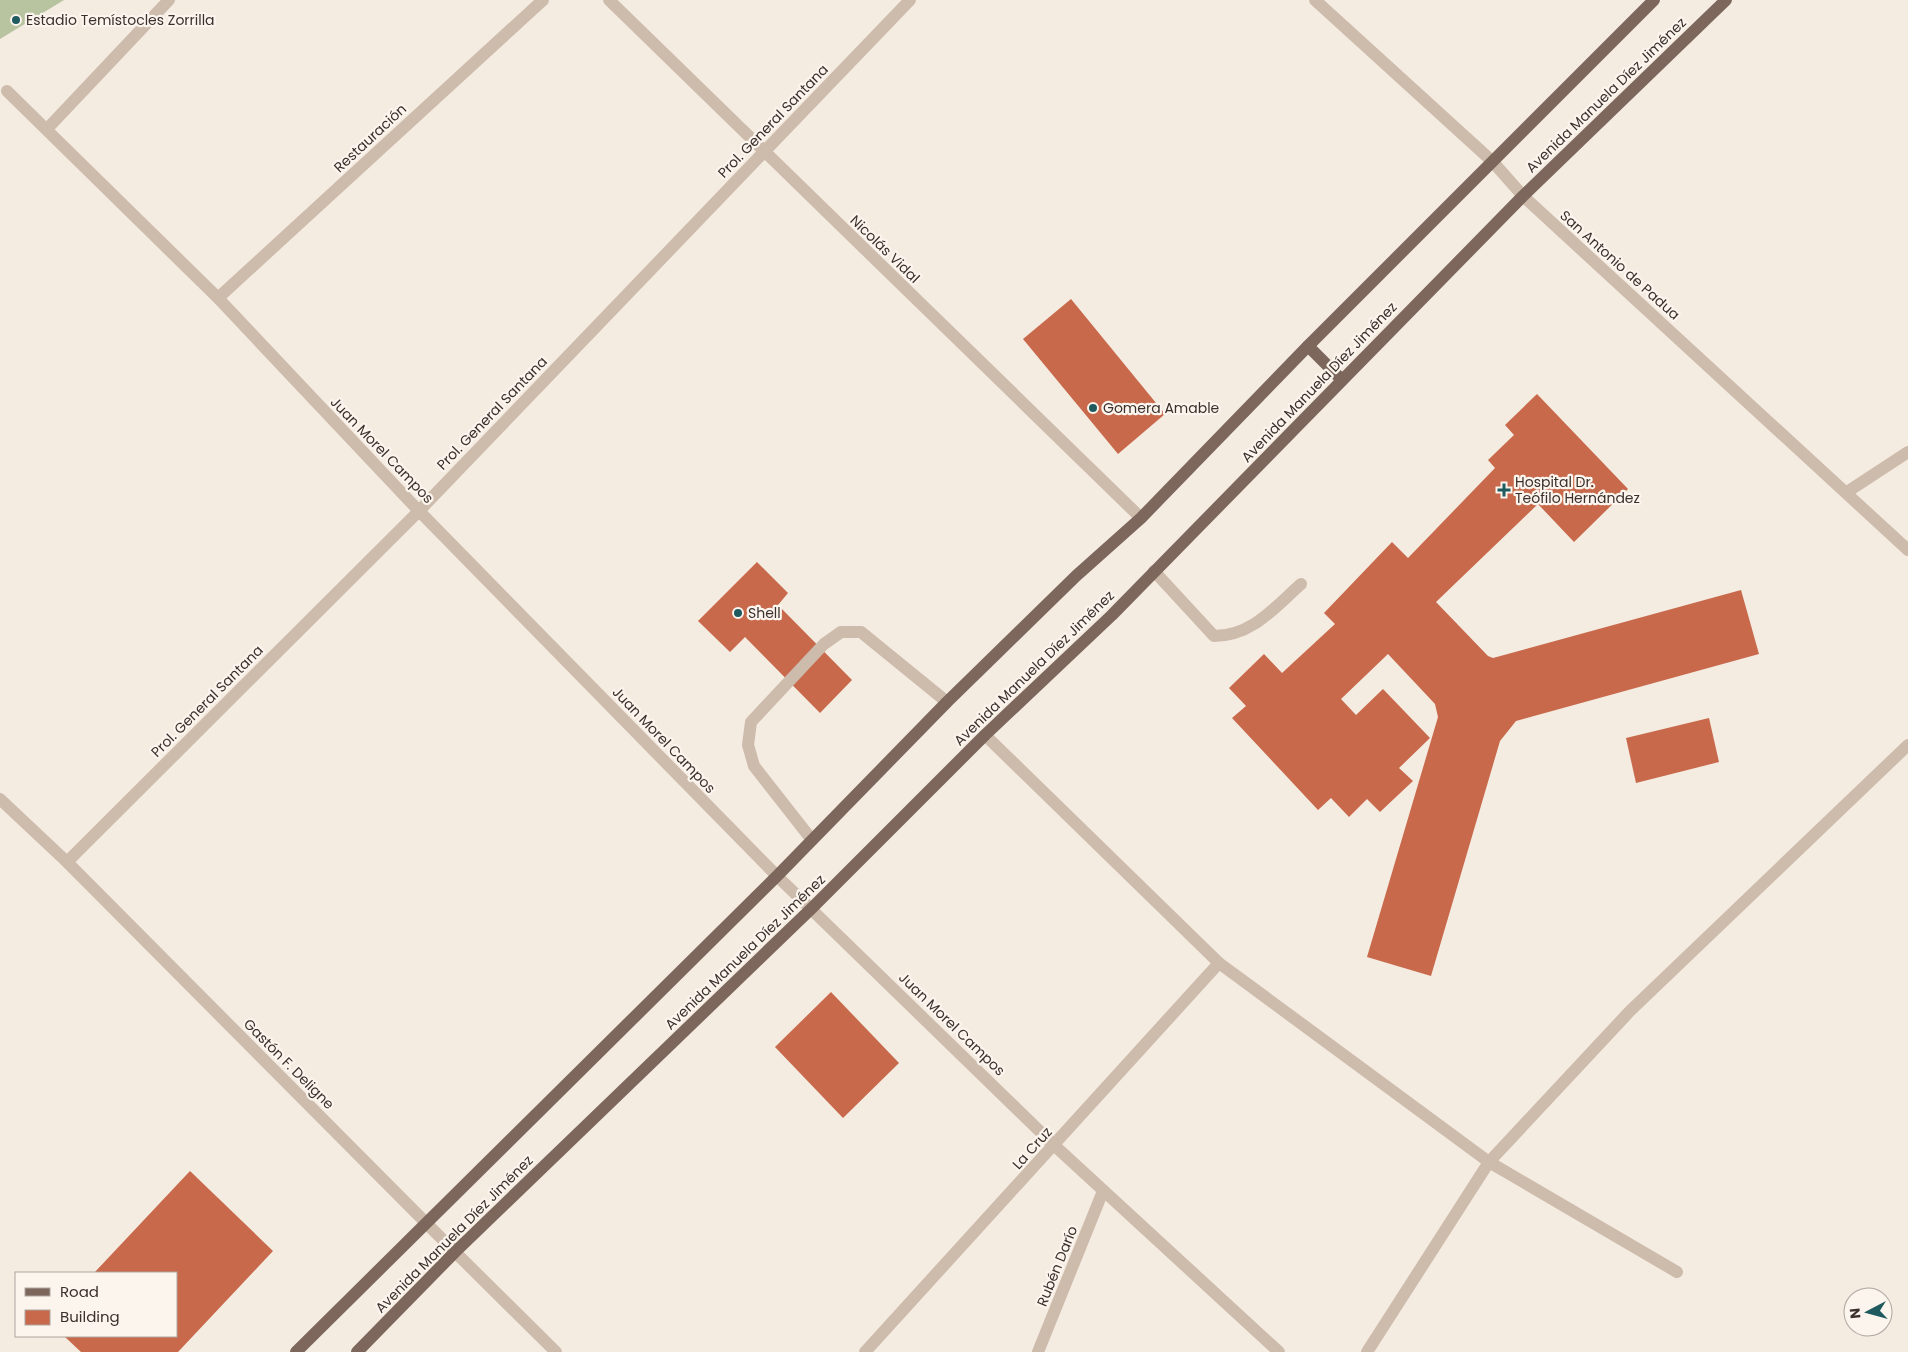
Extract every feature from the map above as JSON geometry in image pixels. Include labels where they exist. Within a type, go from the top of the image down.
[{"type":"main road","name":"Avenida Manuela Díez Jiménez","points":[[296,1352],[776,876],[947,702],[1076,576],[1141,518],[1308,346],[1654,0]]},
{"type":"main road","name":"Avenida Manuela Díez Jiménez","points":[[357,1352],[456,1252],[812,908],[985,735],[1112,614],[1523,196],[1726,0]]},
{"type":"main road","points":[[1308,346],[1342,380]]},
{"type":"street","points":[[47,129],[169,0]]},
{"type":"street","name":"Restauración","points":[[218,298],[543,0]]},
{"type":"street","name":"Nicolás Vidal","points":[[609,0],[1141,518]]},
{"type":"street","name":"Prol. General Santana","points":[[67,862],[419,511],[910,0]]},
{"type":"street","name":"San Antonio de Padua","points":[[1315,0],[1493,162],[1523,196],[1908,550]]},
{"type":"street","name":"Juan Morel Campos","points":[[7,92],[218,298],[419,511],[776,876],[812,908],[1055,1146],[1279,1352]]},
{"type":"street","points":[[1847,492],[1908,452]]},
{"type":"street","points":[[1154,571],[1214,636],[1229,636],[1244,632],[1268,614],[1301,584]]},
{"type":"street","points":[[812,840],[754,766],[748,745],[751,722],[824,644],[842,632],[861,632],[947,702]]},
{"type":"street","points":[[985,735],[1220,963],[1489,1162],[1678,1272]]},
{"type":"street","points":[[1367,1352],[1489,1162],[1630,1011],[1908,745]]},
{"type":"street","name":"Gastón F. Deligne","points":[[0,799],[67,862],[424,1223],[456,1252],[556,1352]]},
{"type":"street","name":"La Cruz","points":[[865,1352],[1220,963]]},
{"type":"street","name":"Rubén Darío","points":[[1038,1352],[1103,1190]]},
{"type":"green space","name":"Estadio Temístocles Zorrilla","points":[[0,0],[64,0],[0,39]]},
{"type":"building","points":[[1071,299],[1165,414],[1118,454],[1023,339]]},
{"type":"building","points":[[1537,394],[1628,489],[1574,542],[1538,504],[1436,602],[1488,656],[1493,658],[1741,590],[1759,654],[1516,721],[1500,741],[1431,976],[1367,957],[1438,717],[1435,704],[1388,654],[1341,699],[1356,715],[1383,689],[1430,738],[1399,768],[1413,781],[1380,812],[1367,799],[1349,817],[1331,798],[1318,810],[1232,718],[1246,706],[1229,688],[1264,654],[1282,673],[1335,624],[1324,613],[1392,542],[1408,558],[1495,468],[1488,460],[1514,435],[1505,425]]},
{"type":"building","points":[[757,562],[788,593],[778,605],[852,680],[820,713],[745,637],[730,652],[698,621]]},
{"type":"building","points":[[1709,718],[1719,762],[1636,783],[1626,738]]},
{"type":"building","points":[[831,992],[899,1063],[843,1118],[775,1047]]},
{"type":"building","points":[[190,1171],[273,1251],[178,1352],[81,1352],[65,1337],[178,1337],[178,1272],[95,1272]]},
{"type":"place","name":"Estadio Temístocles Zorrilla","points":[[16,20]]},
{"type":"place","name":"Gomera Amable","points":[[1093,408]]},
{"type":"place","name":"Hospital Dr. Teófilo Hernández","points":[[1504,490]]},
{"type":"place","name":"Shell","points":[[738,613]]}]
